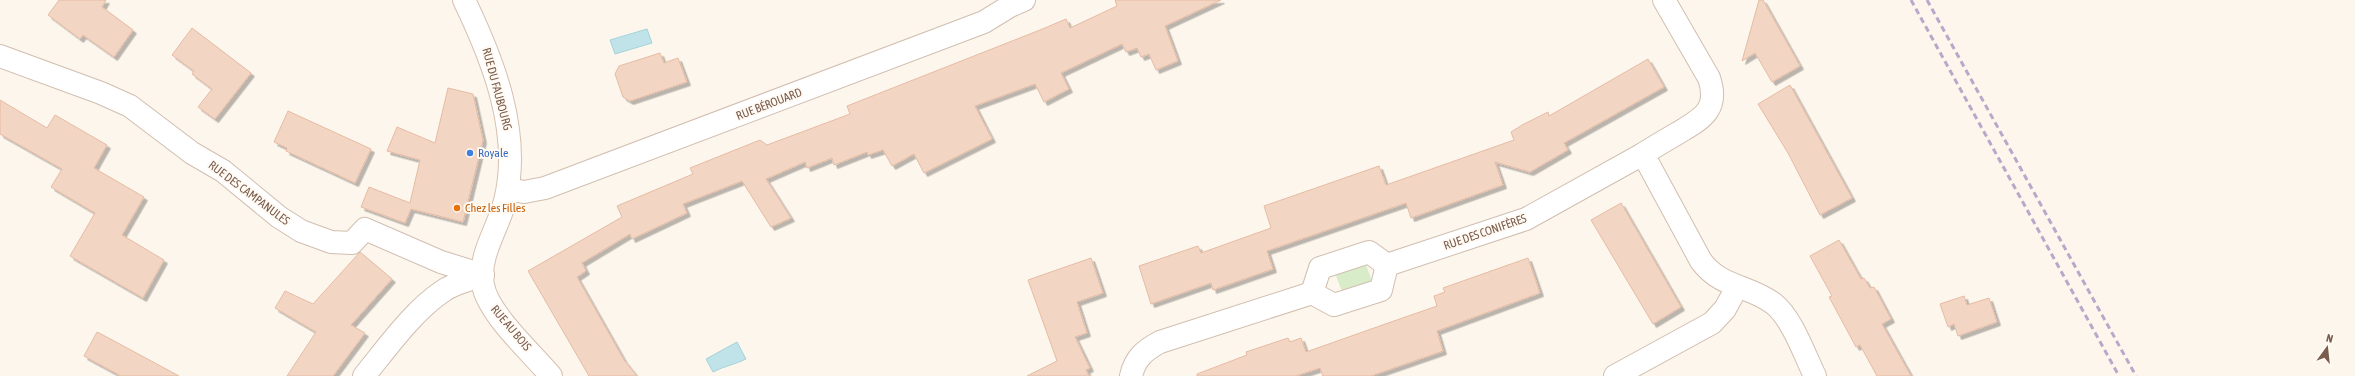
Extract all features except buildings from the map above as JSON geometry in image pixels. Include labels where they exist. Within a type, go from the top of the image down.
[{"type":"street","name":"RUE DU FAUBOURG","points":[[464,0],[485,44],[507,121],[510,150],[508,189],[502,214],[486,254],[482,275]]},
{"type":"street","name":"RUE DES CONIFÈRES","points":[[1387,265],[1526,219],[1643,154],[1700,120],[1708,110],[1712,101],[1713,89],[1709,78],[1664,0]]},
{"type":"street","name":"RUE BÉROUARD","points":[[508,189],[524,192],[545,188],[984,22],[1014,2]]},
{"type":"street","name":"RUE DES CAMPANULES","points":[[0,56],[101,93],[130,106],[192,153],[223,172],[279,217],[301,231],[331,242],[352,243],[365,229],[441,262],[482,275]]},
{"type":"street","points":[[1643,154],[1701,261],[1716,277],[1765,298],[1784,314],[1815,376]]},
{"type":"street","points":[[1131,376],[1137,359],[1143,352],[1160,342],[1312,292],[1334,305],[1381,290],[1387,265],[1369,252],[1320,268],[1312,292]]},
{"type":"street","points":[[364,376],[396,336],[437,295],[444,290],[482,275]]},
{"type":"street","name":"RUE AU BOIS","points":[[482,275],[482,284],[488,302],[552,376]]},
{"type":"street","points":[[1615,376],[1712,323],[1725,310],[1737,287]]},
{"type":"green space","points":[[1365,262],[1373,284],[1343,294],[1335,273]]},
{"type":"water","points":[[647,29],[652,43],[615,54],[610,40]]},
{"type":"water","points":[[737,342],[746,359],[713,372],[706,359]]},
{"type":"railway","points":[[1911,0],[2119,376]]},
{"type":"railway","points":[[1927,0],[2136,376]]},
{"type":"place","name":"Royale","points":[[470,153]]},
{"type":"place","name":"Chez les Filles","points":[[457,208]]}]
